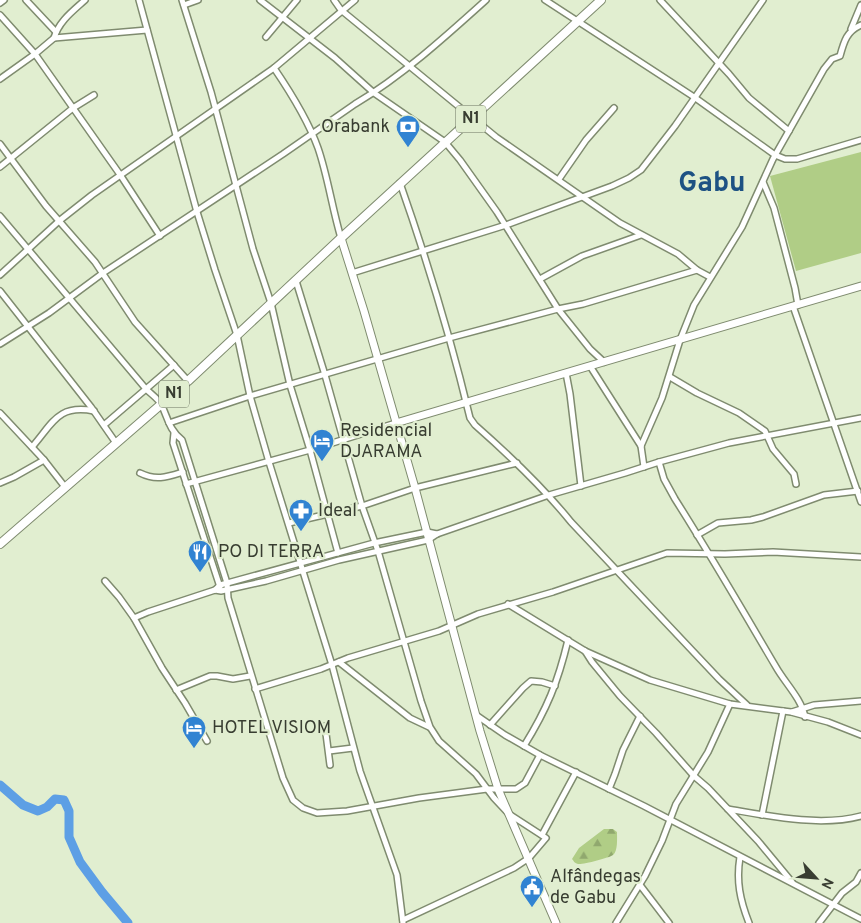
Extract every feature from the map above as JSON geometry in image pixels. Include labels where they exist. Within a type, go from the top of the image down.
[{"type":"main road","name":"N1","points":[[0,544],[188,381],[400,183],[601,0]]},
{"type":"main road","points":[[341,238],[415,488],[476,715],[498,789],[556,923]]},
{"type":"main road","points":[[396,423],[861,286]]},
{"type":"street","points":[[0,3],[4,0]]},
{"type":"street","points":[[26,0],[55,35]]},
{"type":"street","points":[[0,79],[35,54],[55,35],[64,20],[86,0]]},
{"type":"street","points":[[139,0],[197,212],[237,335],[250,396],[268,462],[289,523],[332,665],[353,748],[396,875],[403,922],[514,868],[529,858],[546,838],[509,814],[476,774],[439,741],[430,727],[403,641],[378,551],[362,506],[296,281]]},
{"type":"street","points":[[198,0],[183,3],[216,109],[256,257],[271,303],[290,385],[328,513],[338,554]]},
{"type":"street","points":[[260,0],[335,58],[374,93],[445,142],[506,225],[558,309],[590,349],[604,362]]},
{"type":"street","points":[[266,37],[297,0]]},
{"type":"street","points":[[334,0],[341,10],[496,136],[620,223],[678,254],[697,270],[710,277]]},
{"type":"street","points":[[0,275],[59,221],[92,195],[274,68],[354,0]]},
{"type":"street","points":[[0,344],[70,298],[103,273],[374,93],[486,0]]},
{"type":"street","points":[[545,0],[694,97],[775,155],[797,159],[861,140]]},
{"type":"street","points":[[660,0],[749,98],[789,131]]},
{"type":"street","points":[[352,273],[506,225],[630,178],[641,170],[675,126],[763,0]]},
{"type":"street","points":[[641,446],[653,422],[670,377],[680,340],[694,306],[737,235],[775,155],[824,69],[832,60],[840,56],[844,40],[861,5]]},
{"type":"street","points":[[1,19],[35,54],[121,176],[160,236]]},
{"type":"street","points":[[851,29],[861,25]]},
{"type":"street","points":[[55,35],[147,30]]},
{"type":"street","points":[[274,68],[313,134],[319,150],[341,238]]},
{"type":"street","points":[[0,167],[73,108],[94,94]]},
{"type":"street","points":[[559,179],[592,132],[614,108]]},
{"type":"street","points":[[0,144],[59,221],[103,273],[135,322],[188,381]]},
{"type":"street","points":[[763,182],[774,208],[795,288],[795,306],[861,502]]},
{"type":"street","points":[[400,183],[449,338],[470,418],[475,425],[549,495],[571,522],[719,679],[747,706]]},
{"type":"street","points":[[0,216],[146,389],[162,404],[174,433],[182,440],[196,482],[224,587]]},
{"type":"street","points":[[540,279],[582,256],[641,235]]},
{"type":"street","points":[[169,423],[250,396],[449,338],[558,309],[592,302],[697,270]]},
{"type":"street","points":[[0,291],[104,424],[116,443]]},
{"type":"street","points":[[104,424],[174,365]]},
{"type":"street","points":[[590,366],[641,446],[644,467]]},
{"type":"street","points":[[566,373],[581,486]]},
{"type":"street","points":[[670,377],[697,393],[755,422],[764,431],[773,449],[794,474],[796,484]]},
{"type":"street","points":[[32,447],[54,420],[66,411],[79,409],[94,411]]},
{"type":"street","points":[[0,413],[44,460],[65,487]]},
{"type":"street","points":[[224,587],[378,551],[437,534],[549,495],[729,443],[861,418]]},
{"type":"street","points":[[186,484],[310,450],[396,423]]},
{"type":"street","points":[[174,433],[173,444],[228,598],[250,676],[283,778],[288,791],[298,805],[310,811],[324,814],[487,789],[516,789],[525,783],[540,755]]},
{"type":"street","points":[[0,483],[44,460]]},
{"type":"street","points":[[659,462],[670,490],[783,679],[803,708],[805,716]]},
{"type":"street","points":[[289,523],[362,506],[415,488],[517,463]]},
{"type":"street","points":[[140,473],[155,478],[162,478],[183,472]]},
{"type":"street","points":[[697,535],[718,524],[763,517],[824,495],[858,491]]},
{"type":"street","points":[[134,618],[300,563],[374,543],[428,536]]},
{"type":"street","points":[[255,689],[439,631],[452,624],[508,604],[667,553],[774,552],[861,556]]},
{"type":"street","points":[[105,581],[134,618],[207,741]]},
{"type":"street","points":[[508,604],[585,650],[653,681],[730,704],[791,712],[828,722],[861,735]]},
{"type":"street","points":[[524,746],[539,722],[555,686],[568,640]]},
{"type":"street","points":[[585,650],[609,684],[764,848],[793,884]]},
{"type":"street","points":[[339,662],[410,718],[430,727]]},
{"type":"street","points":[[176,690],[210,676],[233,679],[250,676]]},
{"type":"street","points":[[490,725],[531,681],[555,686]]},
{"type":"street","points":[[791,712],[814,705],[861,701]]},
{"type":"street","points":[[616,923],[640,885],[659,848],[676,804],[708,752],[730,704]]},
{"type":"street","points":[[762,815],[783,711]]},
{"type":"street","points":[[476,715],[540,755],[861,919]]},
{"type":"street","points":[[609,789],[616,774],[623,750],[640,716]]},
{"type":"street","points":[[325,726],[330,766]]},
{"type":"street","points":[[329,751],[353,748]]},
{"type":"street","points":[[542,835],[576,772]]},
{"type":"street","points":[[727,809],[762,815],[829,821],[861,816]]},
{"type":"street","points":[[740,857],[737,872],[738,885],[749,923]]},
{"type":"street","points":[[819,923],[842,893],[856,882],[861,873]]},
{"type":"street","points":[[640,885],[669,923]]},
{"type":"green space","points":[[861,152],[861,253],[796,271],[770,176]]},
{"type":"green space","points":[[604,829],[613,829],[617,832],[615,853],[585,863],[575,863],[572,859],[579,848]]},
{"type":"waterway","points":[[0,785],[23,805],[38,811],[47,807],[55,799],[64,800],[69,811],[69,837],[80,862],[128,923]]},
{"type":"place","name":"Orabank","points":[[408,148]]},
{"type":"place","name":"Residencial DJARAMA","points":[[322,462]]},
{"type":"place","name":"Ideal","points":[[301,532]]},
{"type":"place","name":"PO DI TERRA","points":[[200,573]]},
{"type":"place","name":"HOTEL VISIOM","points":[[194,749]]},
{"type":"place","name":"Alfândegas de Gabu","points":[[532,908]]},
{"type":"district","name":"Gabu","points":[[712,184]]}]
